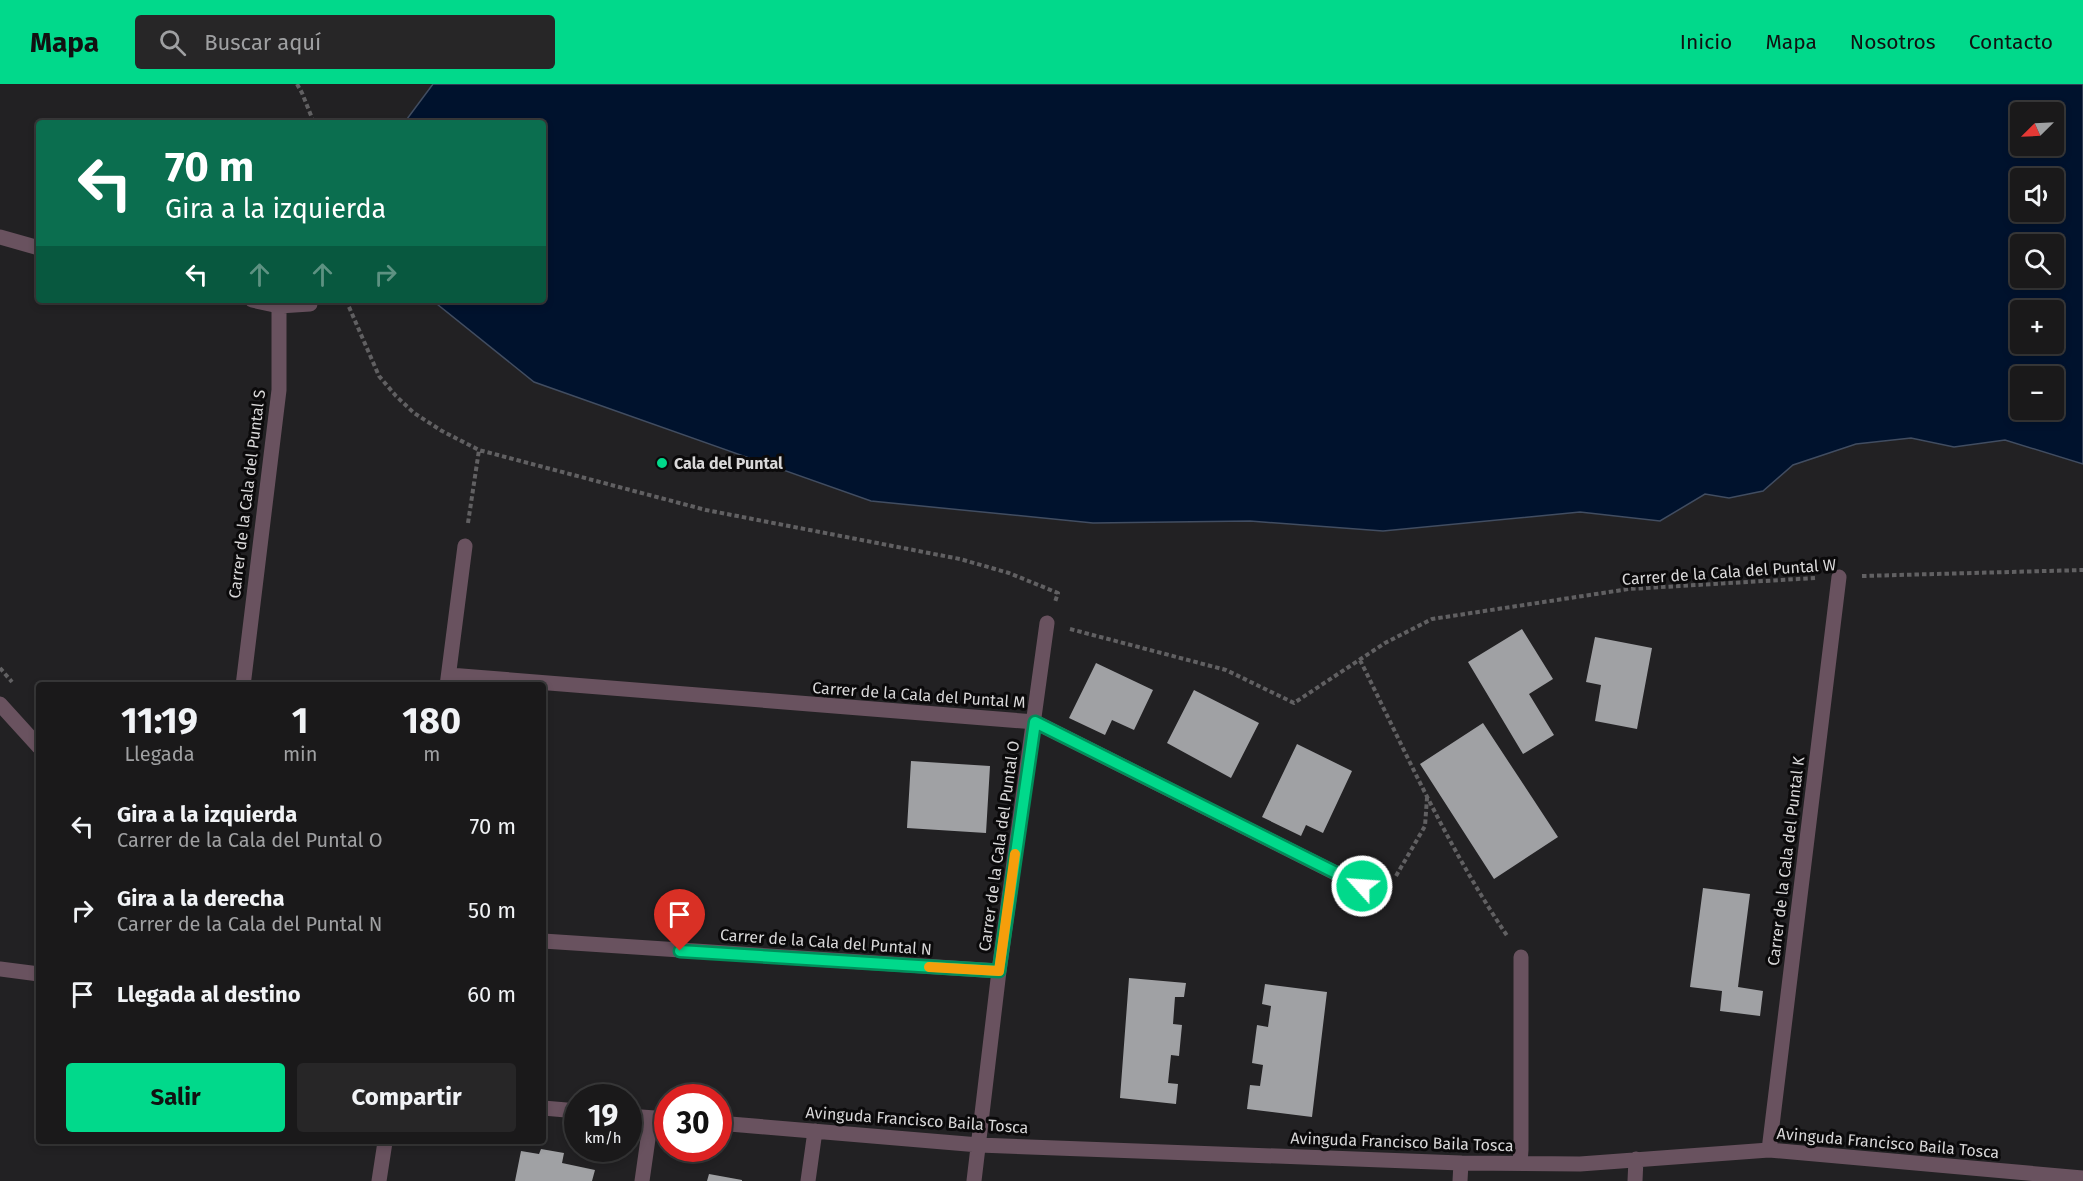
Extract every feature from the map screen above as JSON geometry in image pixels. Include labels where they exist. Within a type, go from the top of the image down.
[{"type":"street","points":[[0,237],[36,247]]},
{"type":"street","points":[[266,303],[279,306],[310,304]]},
{"type":"street","name":"Carrer de la Cala del Puntal S","points":[[243,682],[279,390],[279,306]]},
{"type":"street","points":[[448,680],[465,546]]},
{"type":"street","name":"Carrer de la Cala del Puntal K","points":[[1768,1150],[1839,577]]},
{"type":"street","name":"Carrer de la Cala del Puntal O","points":[[974,1181],[999,971],[1047,623]]},
{"type":"street","name":"Carrer de la Cala del Puntal M","points":[[448,680],[476,682]]},
{"type":"street","name":"Carrer de la Cala del Puntal M","points":[[546,687],[1035,722],[1383,897]]},
{"type":"street","points":[[0,704],[36,744]]},
{"type":"street","name":"Carrer de la Cala del Puntal N","points":[[546,942],[999,971]]},
{"type":"street","points":[[1520,1163],[1521,957]]},
{"type":"street","points":[[0,969],[36,974]]},
{"type":"street","points":[[546,1108],[564,1110]]},
{"type":"street","points":[[642,1117],[654,1118]]},
{"type":"street","points":[[642,1181],[651,1118]]},
{"type":"street","name":"Avinguda Francisco Baila Tosca","points":[[732,1124],[979,1145],[1461,1163],[1580,1164],[1768,1150],[2083,1178]]},
{"type":"street","points":[[808,1181],[815,1131]]},
{"type":"street","points":[[379,1181],[385,1144]]},
{"type":"street","points":[[1635,1181],[1636,1159]]},
{"type":"street","points":[[1460,1181],[1461,1163]]},
{"type":"path","points":[[297,84],[313,120]]},
{"type":"path","points":[[347,303],[379,376],[396,396],[414,413],[479,450],[706,510],[960,559],[1009,573],[1058,593],[1047,623]]},
{"type":"path","points":[[465,546],[479,450]]},
{"type":"path","name":"Carrer de la Cala del Puntal W","points":[[1047,623],[1226,670],[1294,703],[1384,643],[1432,619],[1629,589],[1839,577],[2083,570]]},
{"type":"path","points":[[1360,660],[1427,797],[1487,906],[1521,957]]},
{"type":"path","points":[[1383,897],[1425,825],[1427,797]]},
{"type":"water","points":[[433,84],[2083,84],[2083,464],[2005,440],[1954,447],[1911,438],[1856,444],[1793,465],[1763,491],[1729,498],[1705,494],[1660,521],[1580,512],[1383,531],[1250,521],[1093,523],[871,501],[534,382],[436,303],[546,303],[546,120],[406,120]]},
{"type":"building","points":[[1522,629],[1553,679],[1529,694],[1554,735],[1523,754],[1468,662]]},
{"type":"building","points":[[1595,637],[1652,648],[1637,729],[1595,721],[1601,685],[1586,682]]},
{"type":"building","points":[[1096,663],[1153,690],[1134,730],[1112,720],[1105,735],[1069,718]]},
{"type":"building","points":[[1194,690],[1259,723],[1231,778],[1167,743]]},
{"type":"building","points":[[1483,723],[1558,837],[1494,879],[1420,764]]},
{"type":"building","points":[[1297,744],[1352,771],[1323,833],[1306,825],[1301,836],[1262,817]]},
{"type":"building","points":[[911,761],[990,766],[986,833],[907,828]]},
{"type":"building","points":[[1703,888],[1750,894],[1738,987],[1763,991],[1760,1016],[1720,1011],[1722,991],[1690,987]]},
{"type":"building","points":[[1129,978],[1186,983],[1184,997],[1175,997],[1173,1024],[1182,1025],[1179,1056],[1171,1055],[1168,1083],[1178,1084],[1176,1104],[1120,1098]]},
{"type":"building","points":[[1265,984],[1327,992],[1312,1117],[1247,1109],[1250,1085],[1260,1086],[1263,1065],[1252,1063],[1257,1025],[1268,1027],[1271,1006],[1262,1004]]},
{"type":"building","points":[[541,1149],[564,1153],[562,1163],[595,1170],[592,1181],[515,1181],[521,1151],[539,1154]]},
{"type":"building","points":[[709,1174],[742,1180],[742,1181],[707,1181]]},
{"type":"slow traffic","points":[[929,967],[999,971],[1015,854]]},
{"type":"place","name":"Cala del Puntal","points":[[662,463]]},
{"type":"route","points":[[680,951],[999,971],[1035,722],[1362,886]]}]
